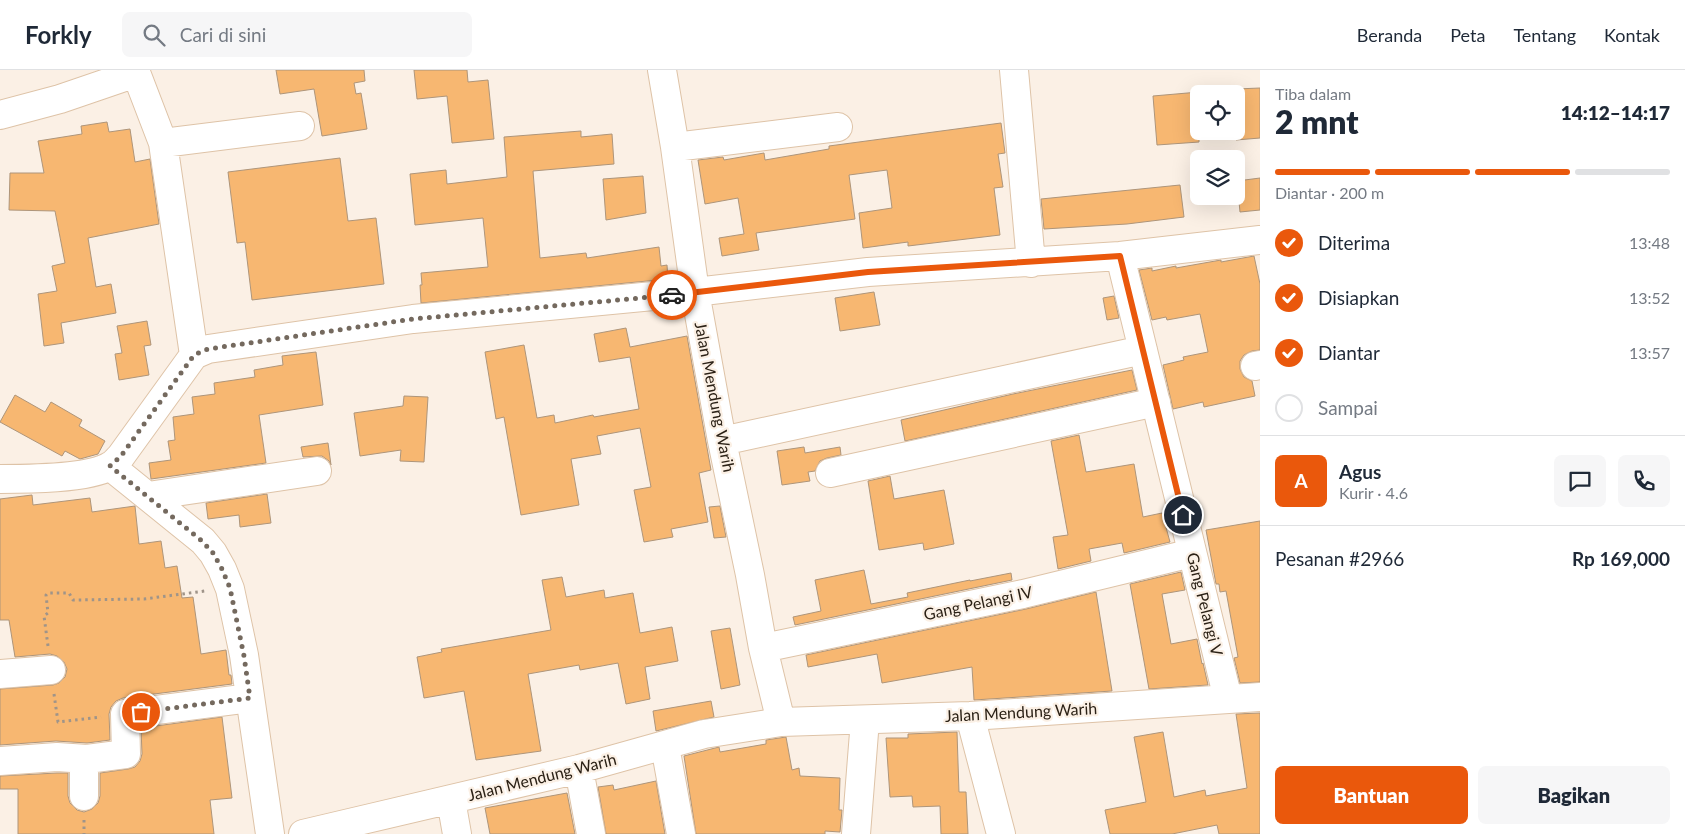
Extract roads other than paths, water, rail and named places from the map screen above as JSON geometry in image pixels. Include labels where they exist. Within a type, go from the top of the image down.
[{"type":"street","name":"Jalan Mendung Warih","points":[[662,70],[675,147],[695,292],[722,441],[763,648],[781,722]]},
{"type":"street","points":[[1014,70],[1031,263]]},
{"type":"street","points":[[0,115],[60,99],[136,72],[163,143],[194,355]]},
{"type":"street","points":[[163,143],[300,126]]},
{"type":"street","points":[[675,147],[838,127]]},
{"type":"street","points":[[0,479],[44,478],[98,471],[110,466],[121,456],[194,355],[208,349],[413,319],[695,292],[868,272],[1120,256],[1260,240]]},
{"type":"street","name":"Gang Pelangi V","points":[[1120,256],[1227,695]]},
{"type":"street","points":[[722,441],[1143,350]]},
{"type":"street","points":[[830,473],[1156,402]]},
{"type":"street","points":[[110,466],[202,541],[213,553],[222,569],[230,588],[244,656],[270,834]]},
{"type":"street","points":[[148,496],[317,471]]},
{"type":"street","name":"Gang Pelangi IV","points":[[763,648],[1023,594],[1192,553]]},
{"type":"street","points":[[0,674],[51,670]]},
{"type":"street","name":"Jalan Mendung Warih","points":[[303,834],[579,769],[704,734],[781,722],[970,716],[1227,695],[1260,697]]},
{"type":"street","points":[[0,761],[57,757],[84,759],[126,754],[125,714],[250,698]]},
{"type":"street","points":[[970,716],[1002,834]]},
{"type":"street","points":[[856,834],[865,720]]},
{"type":"street","points":[[665,746],[681,834]]},
{"type":"street","points":[[84,759],[84,796]]},
{"type":"street","points":[[579,769],[591,834]]},
{"type":"street","points":[[451,800],[457,834]]}]
